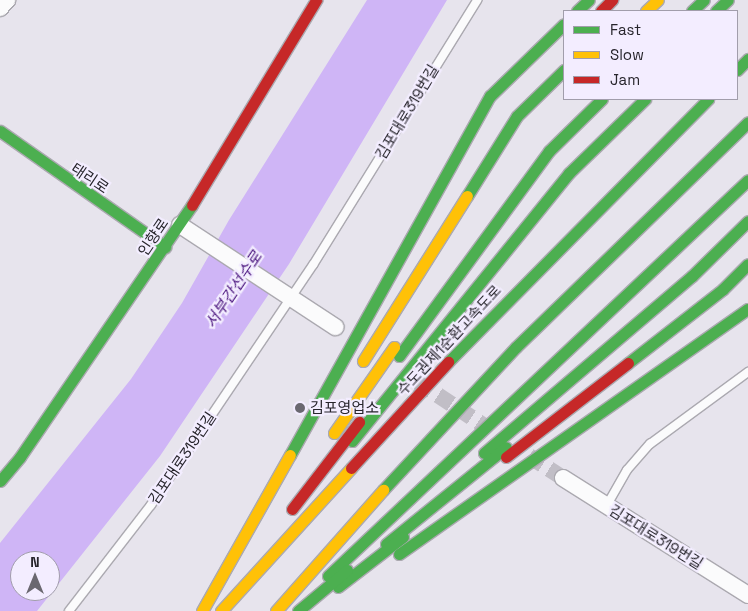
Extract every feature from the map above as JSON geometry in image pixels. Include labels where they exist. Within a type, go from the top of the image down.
[{"type":"main road","name":"인향로","points":[[0,480],[30,443],[180,225],[316,0]]},
{"type":"main road","points":[[579,10],[589,0]]},
{"type":"main road","points":[[602,10],[612,0]]},
{"type":"main road","points":[[647,10],[658,0]]},
{"type":"main road","points":[[693,10],[704,0]]},
{"type":"main road","points":[[717,10],[728,0]]},
{"type":"main road","points":[[209,611],[490,96],[563,25]]},
{"type":"main road","points":[[738,69],[748,59]]},
{"type":"main road","points":[[359,368],[517,116],[563,71]]},
{"type":"main road","points":[[209,611],[549,151],[601,100]]},
{"type":"main road","points":[[209,611],[569,172],[644,100]]},
{"type":"main road","name":"수도권제1순환고속도로","points":[[221,611],[477,330],[707,100]]},
{"type":"main road","points":[[276,611],[439,427],[510,353],[748,122]]},
{"type":"main road","name":"태리로","points":[[0,132],[164,247]]},
{"type":"main road","points":[[292,611],[748,180]]},
{"type":"main road","points":[[323,436],[483,195]]},
{"type":"main road","points":[[279,516],[524,207]]},
{"type":"main road","points":[[279,516],[482,221]]},
{"type":"main road","points":[[298,611],[692,276],[748,221]]},
{"type":"main road","points":[[209,611],[428,234]]},
{"type":"main road","points":[[308,611],[723,289],[748,264]]},
{"type":"main road","points":[[341,598],[748,309]]},
{"type":"main road","points":[[292,611],[627,312]]},
{"type":"main road","points":[[303,611],[640,338]]},
{"type":"main road","points":[[313,611],[650,362]]},
{"type":"main road","points":[[390,567],[648,394]]},
{"type":"main road","points":[[209,611],[311,443]]},
{"type":"main road","points":[[209,611],[268,540]]},
{"type":"main road","points":[[209,611],[245,563]]},
{"type":"street","points":[[0,8],[6,0]]},
{"type":"street","points":[[180,225],[288,299],[335,327]]},
{"type":"street","name":"김포대로319번길","points":[[563,478],[748,596]]},
{"type":"lane","name":"김포대로319번길","points":[[69,611],[151,505],[343,219],[477,0]]},
{"type":"lane","points":[[606,505],[627,470],[650,444],[748,372]]},
{"type":"water","name":"서부간선수로","points":[[367,0],[447,0],[289,264],[160,456],[60,582],[60,551],[10,551],[10,601],[45,601],[37,611],[0,611],[0,543],[131,379],[182,303],[229,220]]},
{"type":"tunnel","points":[[418,382],[492,431]]},
{"type":"tunnel","points":[[529,456],[563,478]]},
{"type":"traffic: fast","points":[[578,10],[589,0]]},
{"type":"traffic: fast","points":[[693,10],[704,0]]},
{"type":"traffic: fast","points":[[717,10],[728,0]]},
{"type":"traffic: fast","points":[[290,455],[490,96],[563,25]]},
{"type":"traffic: fast","points":[[738,69],[748,59]]},
{"type":"traffic: fast","points":[[467,196],[517,116],[563,71]]},
{"type":"traffic: fast","points":[[399,356],[549,151],[601,100]]},
{"type":"traffic: fast","points":[[352,441],[569,173],[644,100]]},
{"type":"traffic: fast","points":[[448,362],[707,100]]},
{"type":"traffic: fast","points":[[383,490],[516,347],[748,122]]},
{"type":"traffic: fast","points":[[0,131],[165,247]]},
{"type":"traffic: fast","points":[[328,576],[748,180]]},
{"type":"traffic: fast","points":[[0,481],[20,457],[192,205]]},
{"type":"traffic: fast","points":[[484,453],[692,276],[748,221]]},
{"type":"traffic: fast","points":[[628,363],[723,289],[748,264]]},
{"type":"traffic: fast","points":[[399,554],[748,309]]},
{"type":"traffic: fast","points":[[386,544],[506,447]]},
{"type":"traffic: fast","points":[[338,587],[403,537]]},
{"type":"traffic: fast","points":[[298,611],[347,570]]},
{"type":"traffic: slow","points":[[647,10],[658,0]]},
{"type":"traffic: slow","points":[[363,361],[467,196]]},
{"type":"traffic: slow","points":[[334,433],[394,347]]},
{"type":"traffic: slow","points":[[202,611],[290,455]]},
{"type":"traffic: slow","points":[[221,611],[351,468]]},
{"type":"traffic: slow","points":[[276,611],[383,490]]},
{"type":"traffic: jam","points":[[192,205],[316,0]]},
{"type":"traffic: jam","points":[[602,10],[612,0]]},
{"type":"traffic: jam","points":[[351,468],[448,362]]},
{"type":"traffic: jam","points":[[506,457],[628,363]]},
{"type":"traffic: jam","points":[[292,509],[359,422]]},
{"type":"place","name":"김포영업소","points":[[300,408]]}]
